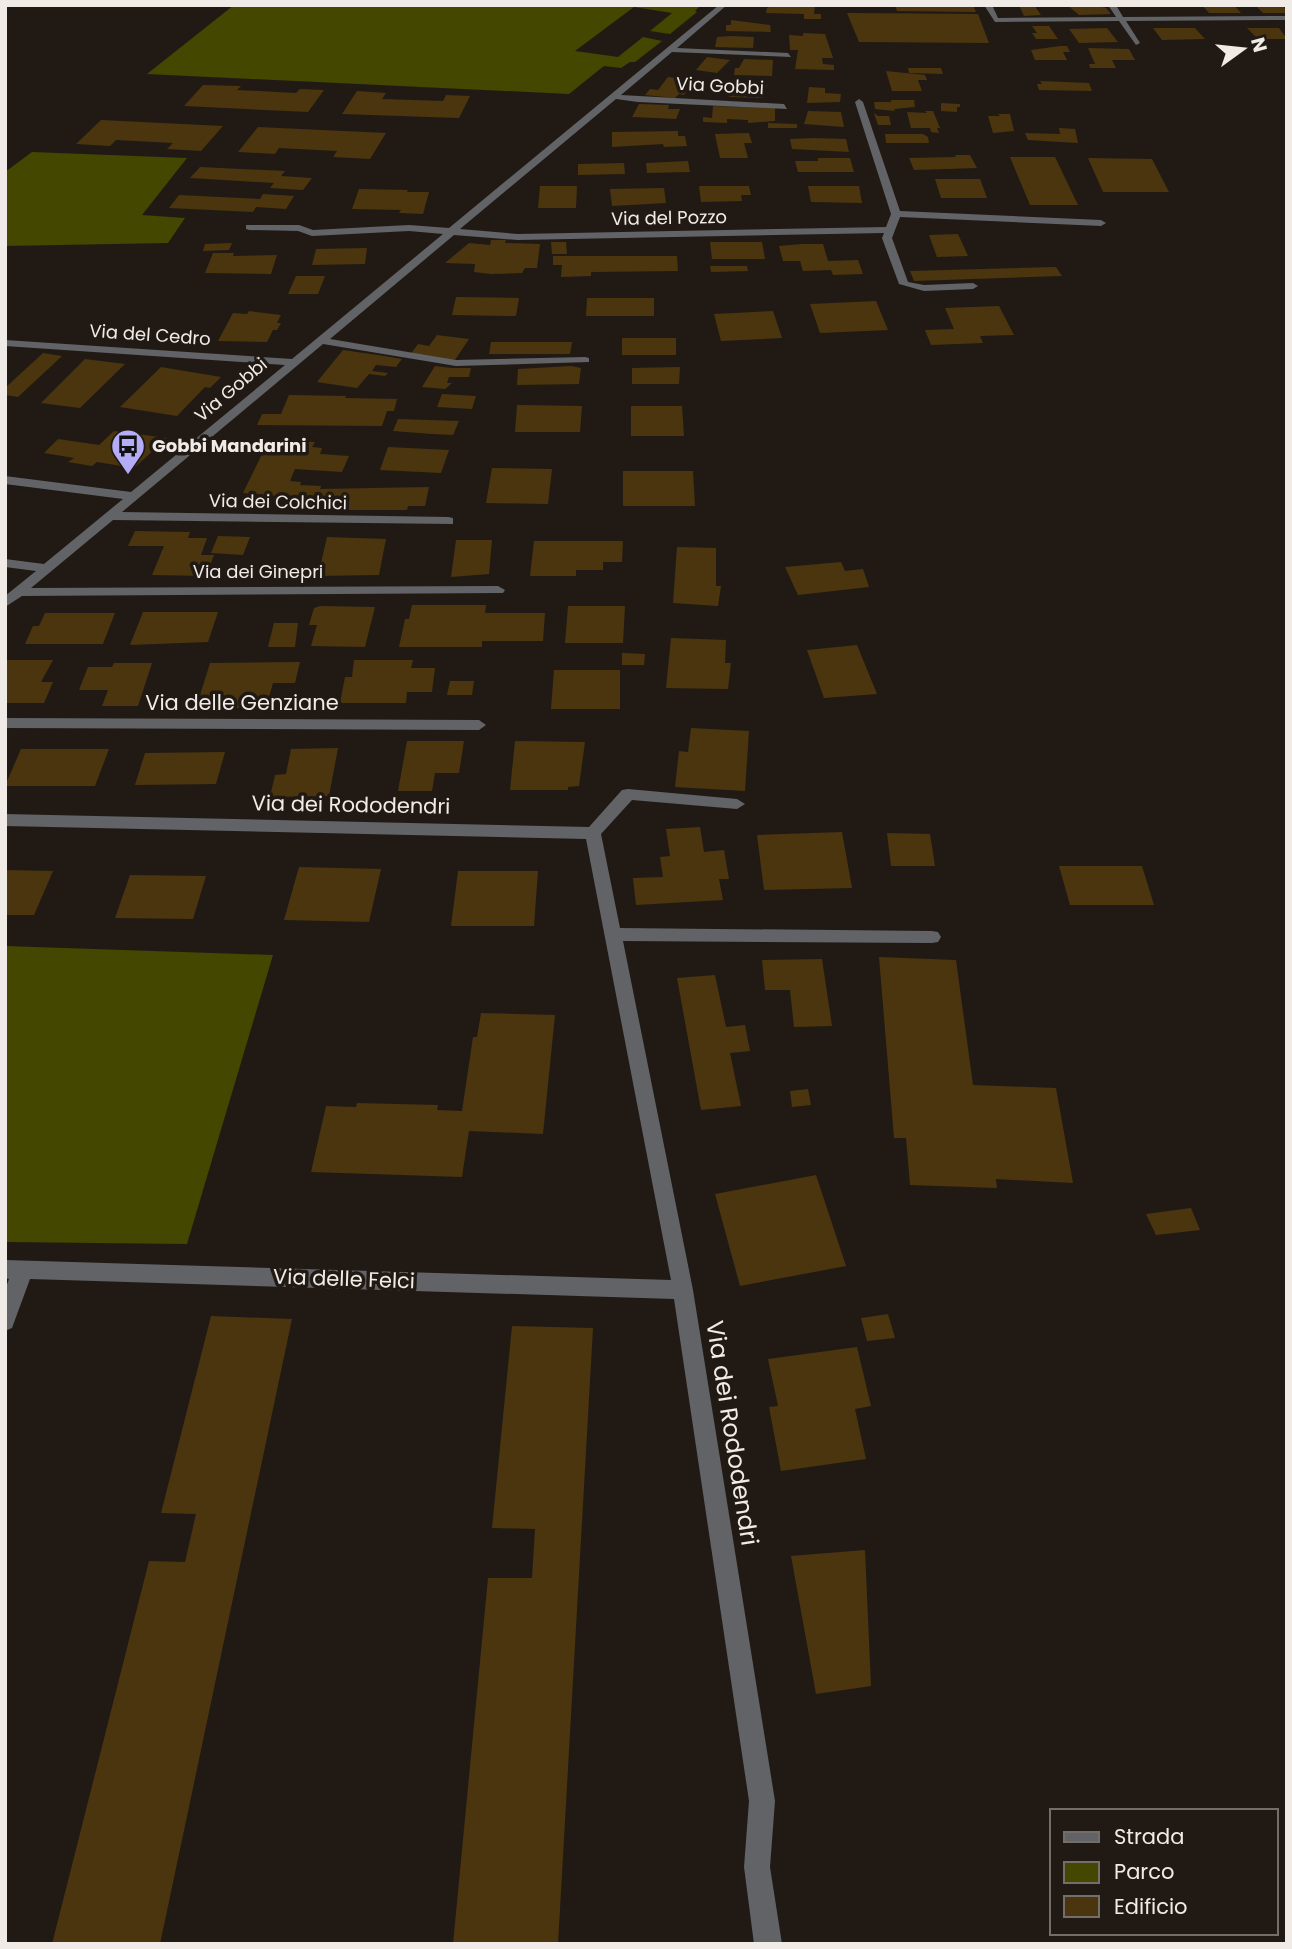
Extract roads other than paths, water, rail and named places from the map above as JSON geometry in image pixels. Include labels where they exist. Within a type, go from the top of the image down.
[{"type":"street","name":"Via Gobbi","points":[[5,603],[724,5]]},
{"type":"street","points":[[988,5],[995,20],[1287,18]]},
{"type":"street","points":[[1112,5],[1136,43]]},
{"type":"street","name":"Via Gobbi","points":[[669,50],[788,55]]},
{"type":"street","name":"Via Gobbi","points":[[614,96],[638,100],[784,107]]},
{"type":"street","points":[[859,102],[896,214],[896,222],[887,238],[904,284],[924,288],[973,286]]},
{"type":"street","points":[[896,214],[1101,223]]},
{"type":"street","points":[[249,228],[299,228],[312,233],[409,228],[448,232]]},
{"type":"street","name":"Via del Pozzo","points":[[448,232],[518,237],[890,230]]},
{"type":"street","points":[[319,340],[456,363],[585,360]]},
{"type":"street","name":"Via del Cedro","points":[[5,343],[293,362]]},
{"type":"street","points":[[5,481],[131,496]]},
{"type":"street","name":"Via dei Colchici","points":[[107,516],[448,521]]},
{"type":"street","points":[[5,563],[45,568]]},
{"type":"street","name":"Via dei Ginepri","points":[[18,592],[498,590]]},
{"type":"street","name":"Via delle Genziane","points":[[5,723],[479,725]]},
{"type":"street","points":[[593,833],[628,794],[737,804]]},
{"type":"street","name":"Via dei Rododendri","points":[[5,820],[593,833],[683,1290],[762,1801],[757,1867],[768,1944]]},
{"type":"street","points":[[613,934],[932,937]]},
{"type":"street","points":[[5,1321],[14,1269]]},
{"type":"street","name":"Via delle Felci","points":[[14,1269],[683,1290]]},
{"type":"place","name":"Gobbi Mandarini","points":[[128,476]]}]
